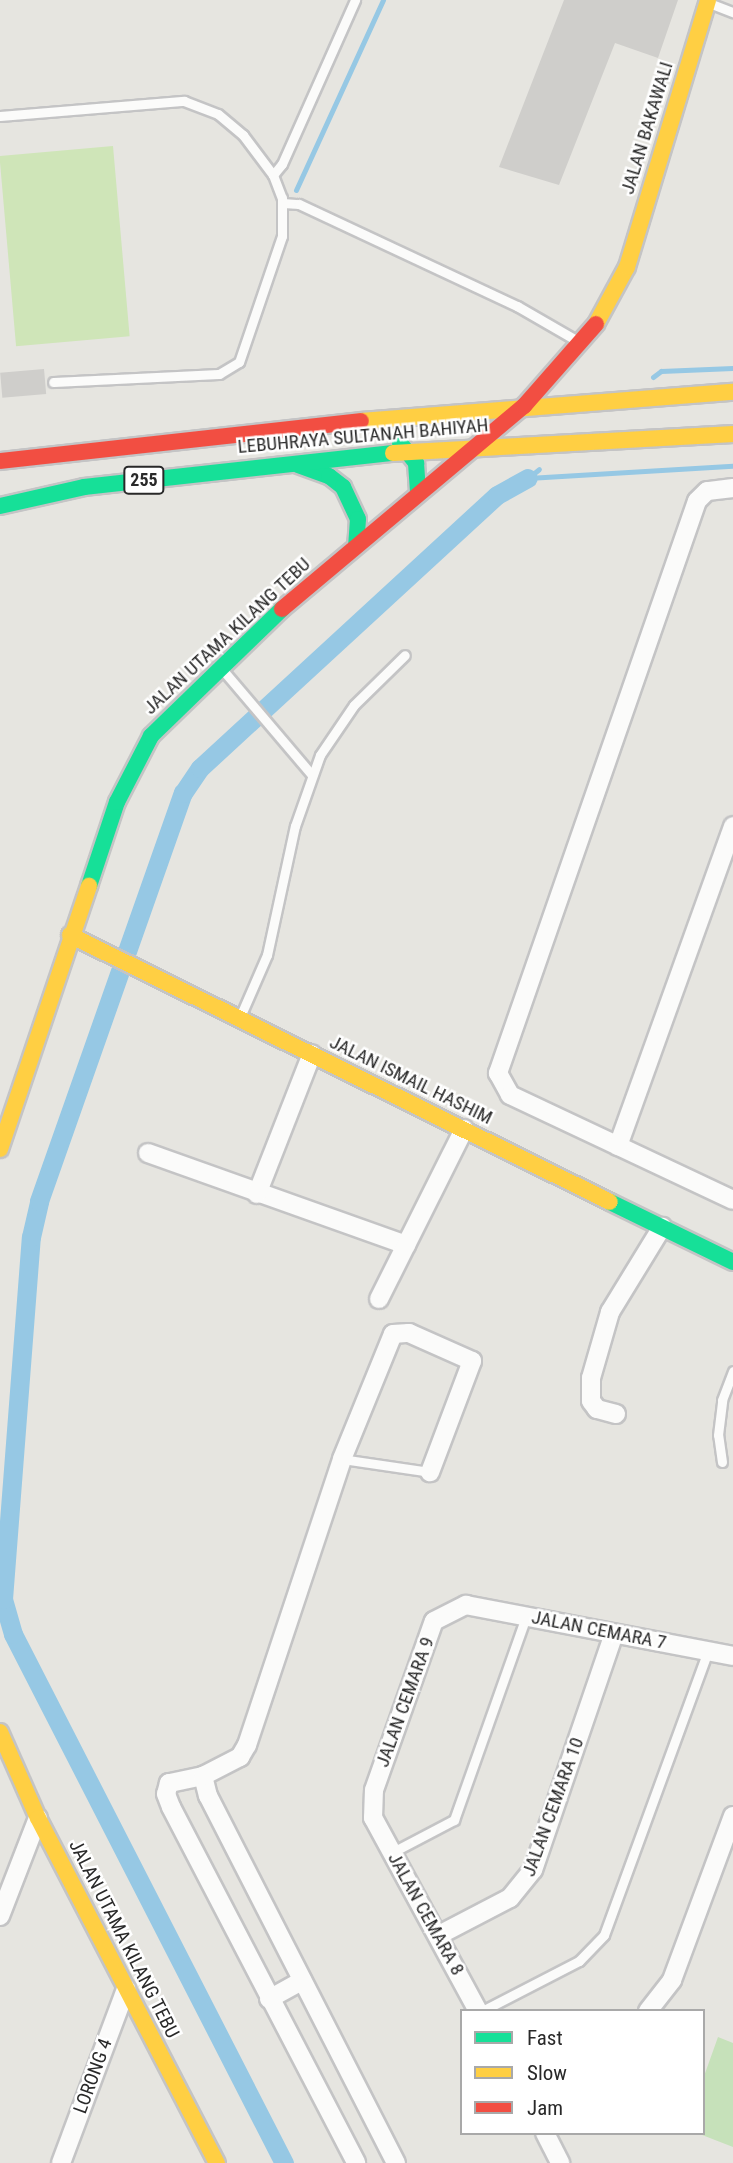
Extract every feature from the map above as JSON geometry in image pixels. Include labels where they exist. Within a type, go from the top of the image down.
[{"type":"street","name":"JALAN BAKAWALI","points":[[582,344],[627,267],[707,1]]},
{"type":"street","name":"JALAN UTAMA KILANG TEBU","points":[[0,1149],[71,935],[132,768],[151,736],[220,666],[418,492],[524,406],[582,344]]},
{"type":"street","name":"LEBUHRAYA SULTANAH BAHIYAH","points":[[0,461],[79,449],[524,406],[733,392]]},
{"type":"street","points":[[362,422],[411,453],[419,473],[418,492]]},
{"type":"street","name":"LEBUHRAYA SULTANAH BAHIYAH","points":[[0,506],[83,487],[290,462],[477,446],[733,434]]},
{"type":"street","points":[[290,462],[329,476],[344,487],[358,519],[356,546]]},
{"type":"street","points":[[733,488],[707,491],[697,501],[498,1073],[510,1095],[733,1200]]},
{"type":"street","points":[[618,1146],[733,825]]},
{"type":"street","name":"JALAN ISMAIL HASHIM","points":[[71,935],[733,1262]]},
{"type":"street","points":[[257,1194],[312,1054]]},
{"type":"street","points":[[379,1299],[464,1129]]},
{"type":"street","points":[[148,1153],[406,1245]]},
{"type":"street","points":[[616,1414],[597,1409],[591,1401],[591,1378],[611,1312],[662,1227]]},
{"type":"street","points":[[356,2163],[269,1999],[166,1794],[169,1783],[203,1776],[240,1757],[247,1745],[342,1459],[384,1345],[393,1334],[408,1333],[472,1361],[430,1472]]},
{"type":"street","name":"JALAN CEMARA 7","points":[[466,1605],[733,1656]]},
{"type":"street","name":"JALAN CEMARA 9","points":[[373,1818],[374,1790],[434,1621],[466,1605]]},
{"type":"street","name":"JALAN CEMARA 10","points":[[439,1935],[510,1898],[533,1871],[614,1633]]},
{"type":"street","name":"JALAN UTAMA KILANG TEBU","points":[[0,1732],[38,1818],[217,2163]]},
{"type":"street","points":[[203,1776],[208,1797],[396,2163]]},
{"type":"street","points":[[650,2009],[672,1980],[733,1816]]},
{"type":"street","points":[[0,1916],[38,1818]]},
{"type":"street","name":"JALAN CEMARA 8","points":[[373,1818],[479,2009]]},
{"type":"street","points":[[269,1999],[302,1981]]},
{"type":"street","name":"LORONG 4","points":[[61,2163],[126,1989]]},
{"type":"street","points":[[546,2135],[560,2163]]},
{"type":"lane","points":[[273,174],[282,164],[355,0]]},
{"type":"lane","points":[[707,1],[733,12]]},
{"type":"lane","points":[[0,116],[184,101],[218,114],[235,128],[273,174],[283,203],[282,236],[239,362],[219,374],[53,383]]},
{"type":"lane","points":[[283,203],[299,204],[517,306],[582,344]]},
{"type":"lane","points":[[240,1019],[268,955],[311,775],[354,705],[405,655]]},
{"type":"lane","points":[[220,666],[272,733],[311,775]]},
{"type":"lane","points":[[722,1462],[718,1435],[722,1400],[733,1371]]},
{"type":"lane","points":[[342,1459],[430,1472]]},
{"type":"lane","points":[[393,1852],[454,1820],[526,1617]]},
{"type":"lane","points":[[484,2009],[579,1961],[604,1935],[708,1651]]},
{"type":"green space","points":[[113,146],[130,336],[16,346],[0,156]]},
{"type":"green space","points":[[718,2037],[733,2043],[733,2147],[702,2135],[705,2135],[705,2073]]},
{"type":"building","points":[[564,0],[678,0],[658,58],[615,43],[559,185],[499,167]]},
{"type":"building","points":[[44,369],[46,394],[2,398],[0,373]]},
{"type":"waterway","points":[[296,190],[383,0]]},
{"type":"waterway","points":[[653,377],[661,371],[733,368]]},
{"type":"waterway","points":[[528,478],[733,466]]},
{"type":"waterway","points":[[528,478],[539,469]]},
{"type":"waterway","points":[[284,2163],[13,1634],[3,1599],[31,1237],[39,1201],[183,793],[200,768],[497,495],[528,478]]},
{"type":"traffic: fast","points":[[400,443],[416,463],[418,492]]},
{"type":"traffic: fast","points":[[0,506],[84,487],[393,453]]},
{"type":"traffic: fast","points":[[298,465],[329,476],[343,487],[358,519],[356,546]]},
{"type":"traffic: fast","points":[[89,886],[117,802],[151,736],[282,609]]},
{"type":"traffic: fast","points":[[610,1202],[733,1262]]},
{"type":"traffic: slow","points":[[596,324],[627,267],[708,0]]},
{"type":"traffic: slow","points":[[361,421],[733,392]]},
{"type":"traffic: slow","points":[[393,453],[733,434]]},
{"type":"traffic: slow","points":[[0,1149],[89,886]]},
{"type":"traffic: slow","points":[[70,935],[610,1202]]},
{"type":"traffic: slow","points":[[0,1732],[38,1818],[217,2163]]},
{"type":"traffic: jam","points":[[282,609],[524,406],[596,324]]},
{"type":"traffic: jam","points":[[0,461],[361,421]]}]
